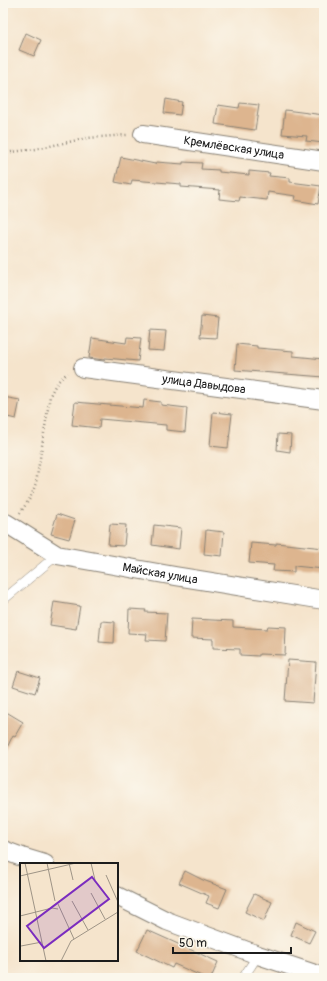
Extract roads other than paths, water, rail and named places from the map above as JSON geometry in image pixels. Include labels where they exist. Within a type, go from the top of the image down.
[{"type":"street","name":"Кремлёвская улица","points":[[143,134],[324,161]]},
{"type":"street","name":"улица Давыдова","points":[[83,368],[324,400]]},
{"type":"street","name":"Майская улица","points":[[6,523],[57,555],[324,600]]},
{"type":"street","points":[[3,850],[43,863]]},
{"type":"street","points":[[118,896],[167,921],[258,955],[324,977]]},
{"type":"lane","points":[[3,600],[57,555]]},
{"type":"lane","points":[[243,978],[258,955]]}]
